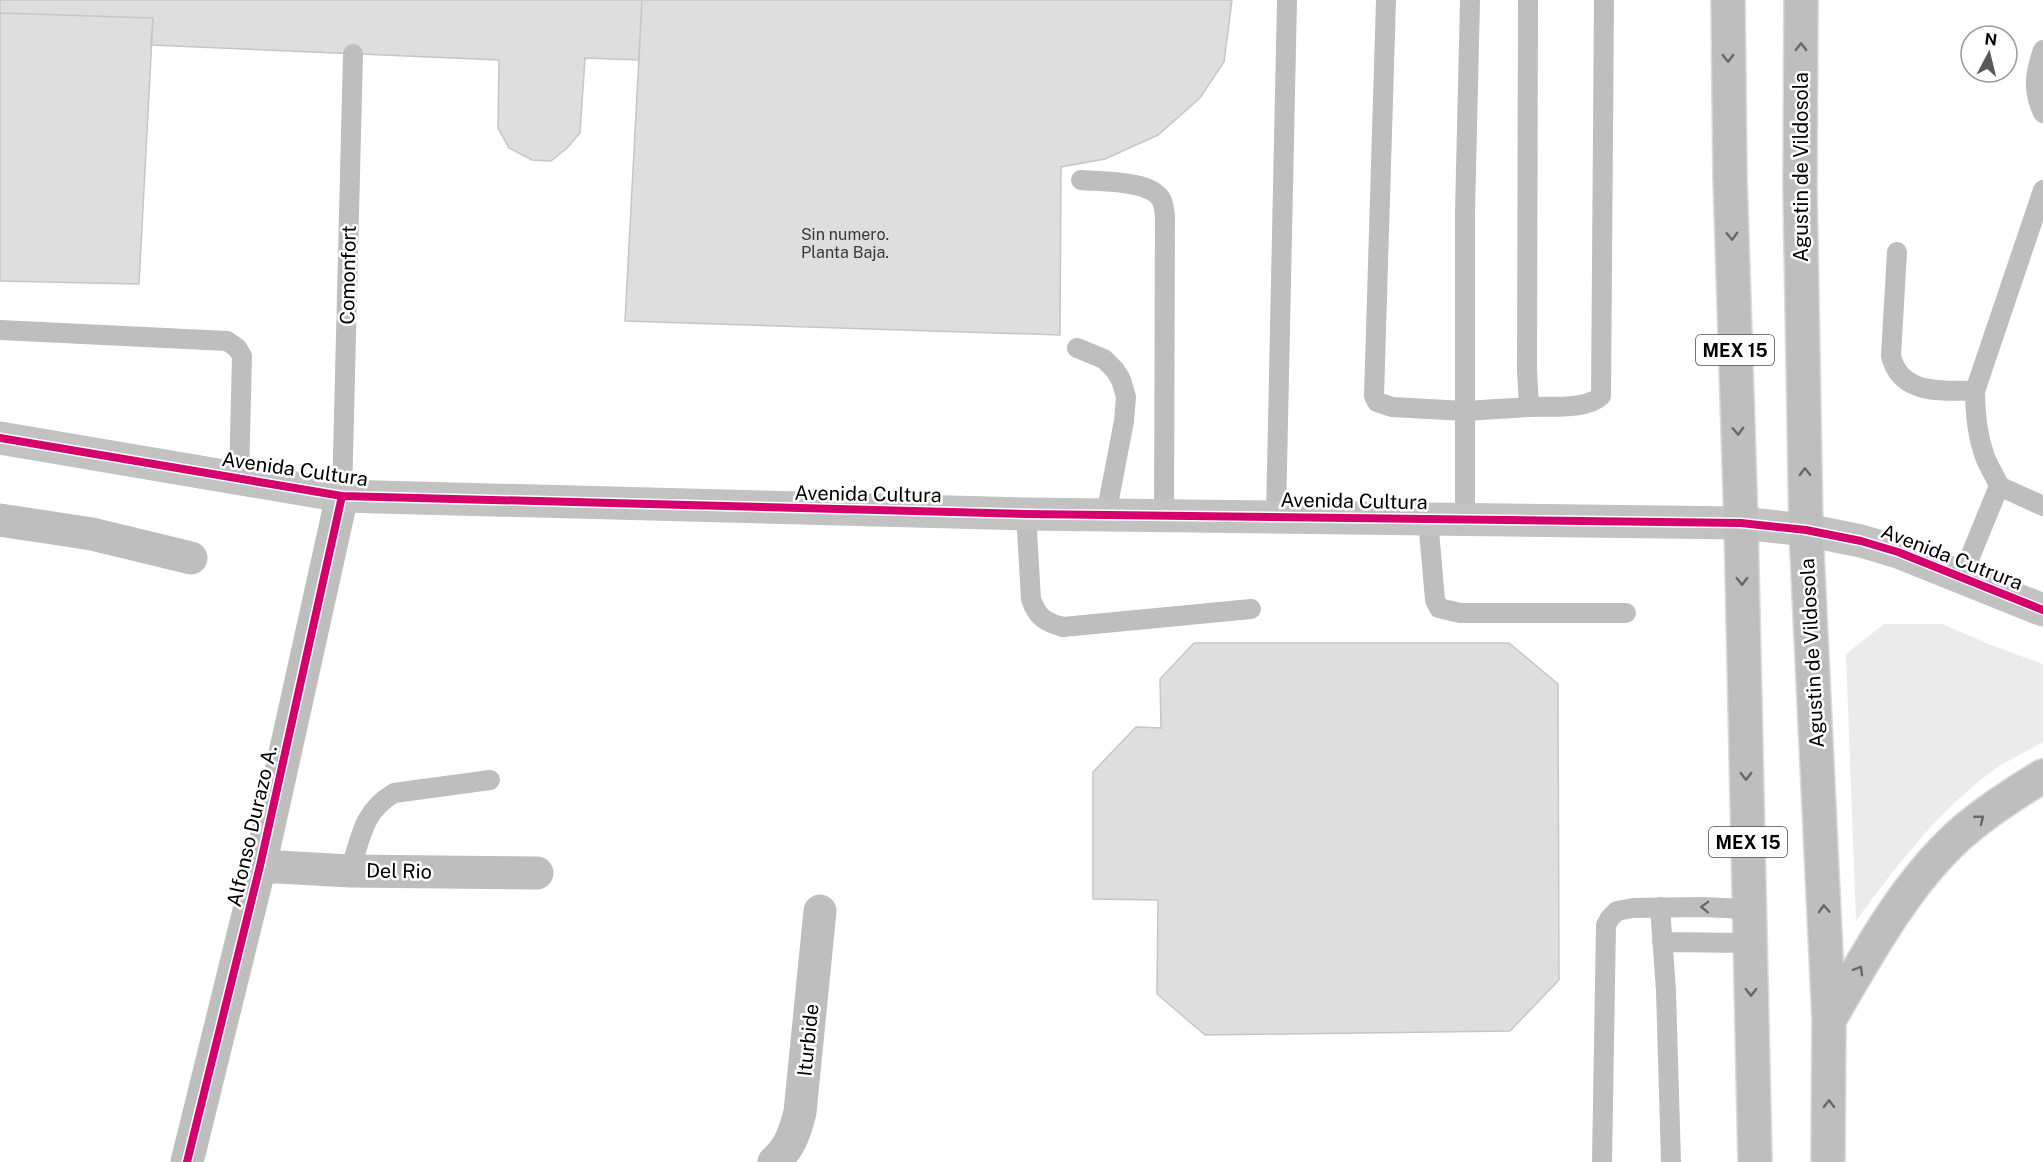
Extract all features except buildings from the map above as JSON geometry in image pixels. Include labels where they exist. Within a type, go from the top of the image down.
[{"type":"main road","name":"MEX 15","points":[[1728,0],[1730,177],[1741,523],[1755,1162]]},
{"type":"main road","name":"Agustin de Vildosola","points":[[1801,0],[1800,189],[1806,530],[1829,1020],[1828,1162]]},
{"type":"main road","name":"Alfonso Durazo A.","points":[[187,1162],[260,866],[342,496]]},
{"type":"main road","points":[[0,520],[92,534],[191,558]]},
{"type":"main road","points":[[1829,1020],[1870,950],[1919,878],[1957,837],[1998,804],[2043,776]]},
{"type":"main road","name":"Del Rio","points":[[260,866],[350,871],[537,873]]},
{"type":"main road","name":"Iturbide","points":[[774,1162],[784,1153],[794,1135],[800,1112],[820,911]]},
{"type":"street","name":"Avenida Cultura","points":[[0,438],[342,496],[1026,514],[1741,523]]},
{"type":"street","name":"Avenida Cutrura","points":[[1741,523],[1806,530],[1870,543],[2043,610]]},
{"type":"lane","points":[[1276,516],[1287,0]]},
{"type":"lane","points":[[1386,0],[1374,396],[1377,402],[1392,407],[1465,411],[1580,405],[1596,401],[1601,396],[1604,0]]},
{"type":"lane","points":[[1465,519],[1465,212],[1470,0]]},
{"type":"lane","points":[[1528,0],[1527,370],[1529,407]]},
{"type":"lane","points":[[2043,50],[2036,71],[2035,88],[2043,113]]},
{"type":"lane","name":"Comonfort","points":[[342,496],[353,54]]},
{"type":"lane","points":[[1081,180],[1136,185],[1151,189],[1162,200],[1165,216],[1164,516]]},
{"type":"lane","points":[[2043,190],[1975,391],[1975,416],[1980,441],[2000,486],[2043,506]]},
{"type":"lane","points":[[1897,252],[1891,356],[1894,366],[1900,376],[1910,384],[1927,389],[1975,391]]},
{"type":"lane","points":[[0,330],[227,341],[237,348],[242,356],[239,478]]},
{"type":"lane","points":[[1077,348],[1104,359],[1115,370],[1126,397],[1124,421],[1106,515]]},
{"type":"lane","points":[[1961,579],[2000,486]]},
{"type":"lane","points":[[1026,514],[1031,599],[1035,611],[1045,622],[1063,627],[1251,609]]},
{"type":"lane","points":[[1428,519],[1435,600],[1439,608],[1460,613],[1626,613]]},
{"type":"lane","points":[[350,871],[368,816],[382,800],[394,793],[490,780]]},
{"type":"lane","points":[[1602,1162],[1606,925],[1610,918],[1617,911],[1660,907],[1749,909]]},
{"type":"lane","points":[[1660,907],[1671,1162]]},
{"type":"lane","points":[[1662,942],[1749,943]]},
{"type":"shaded area","points":[[1884,624],[1942,624],[2043,664],[2043,742],[1995,769],[1955,802],[1903,859],[1856,921],[1846,654]]},
{"type":"cycle path","points":[[0,438],[342,496],[1026,514],[1741,523],[1806,530],[1861,541],[1898,552],[2043,610]]},
{"type":"cycle path","points":[[187,1162],[260,866],[342,496]]}]
